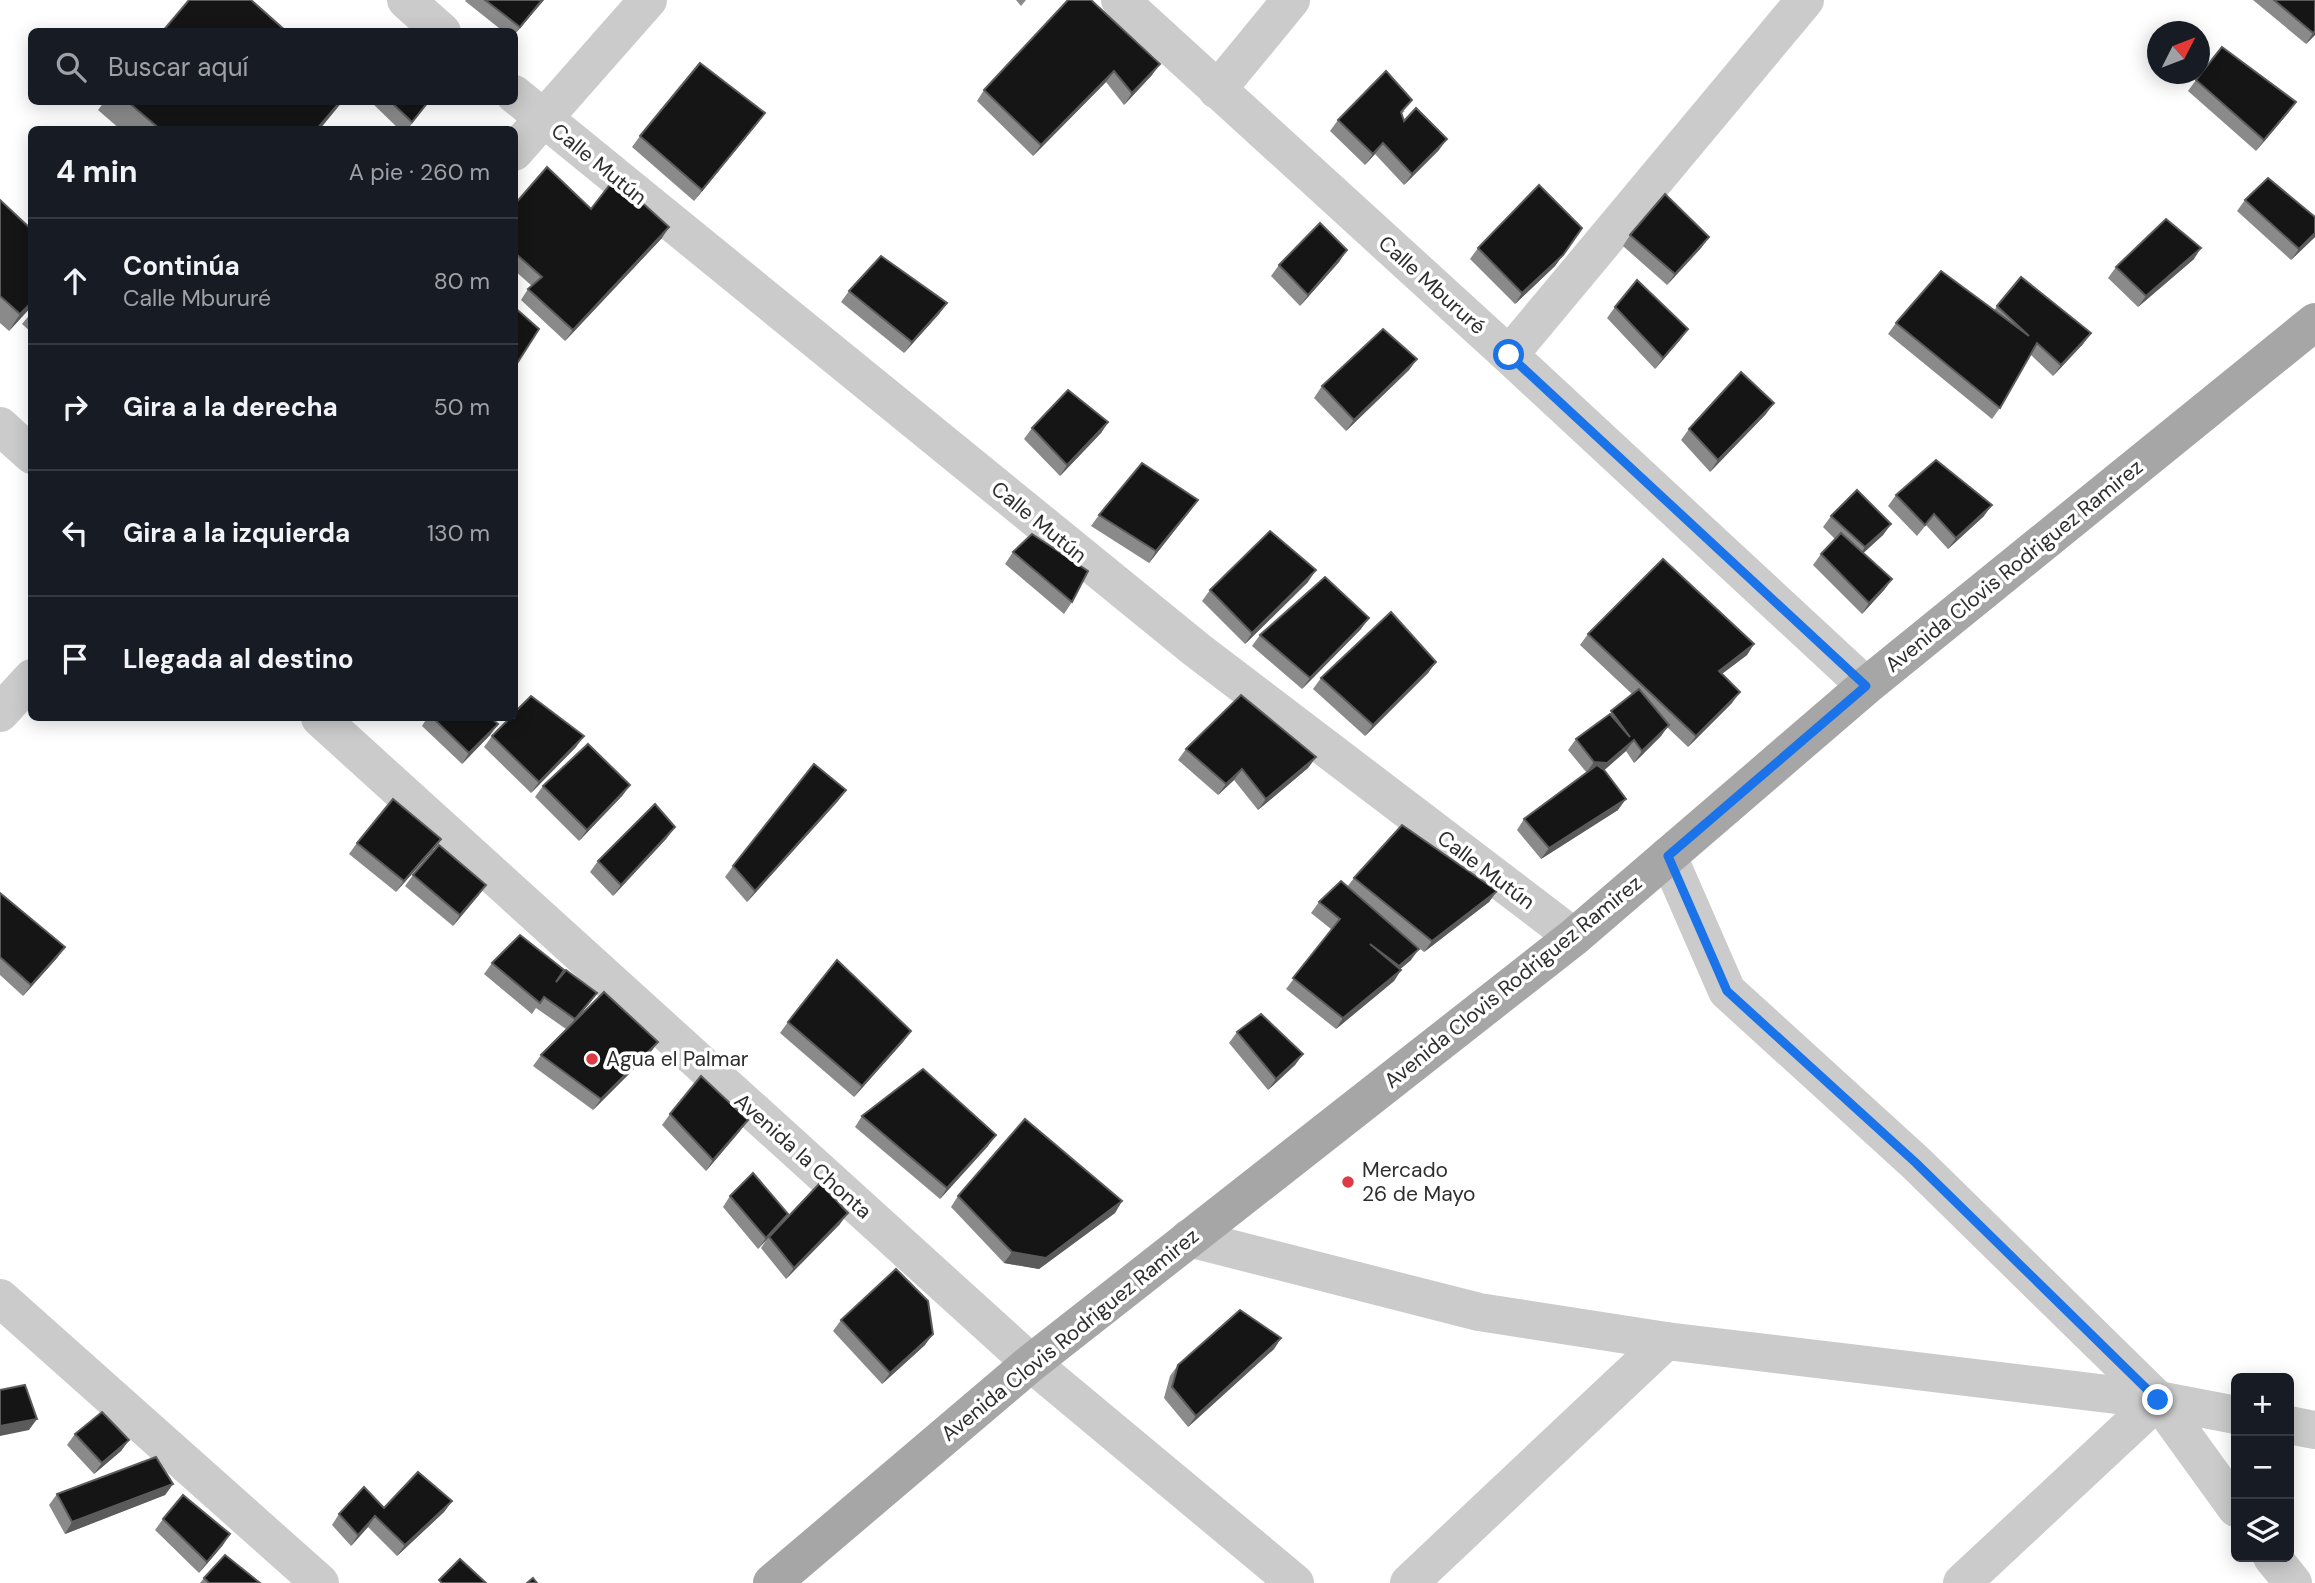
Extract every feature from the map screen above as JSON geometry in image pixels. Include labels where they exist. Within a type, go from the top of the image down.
[{"type":"main road","name":"Avenida Clovis Rodriguez Ramirez","points":[[772,1583],[1031,1363],[1574,937],[1866,686],[2315,322]]},
{"type":"street","points":[[406,0],[438,28]]},
{"type":"street","points":[[518,148],[648,0]]},
{"type":"street","name":"Calle Mbururé","points":[[1121,0],[1866,686]]},
{"type":"street","points":[[1217,90],[1291,0]]},
{"type":"street","points":[[1509,355],[1805,0]]},
{"type":"street","name":"Calle Mutún","points":[[518,97],[1197,650],[1574,937]]},
{"type":"street","points":[[0,426],[28,451]]},
{"type":"street","points":[[0,713],[28,682]]},
{"type":"street","name":"Avenida la Chonta","points":[[323,721],[1031,1363],[1295,1583]]},
{"type":"street","points":[[1668,856],[1727,991],[1916,1163],[2158,1400],[2231,1501]]},
{"type":"street","points":[[1189,1238],[1479,1312],[1666,1341],[2158,1400],[2231,1414]]},
{"type":"street","points":[[0,1298],[320,1583]]},
{"type":"street","points":[[1409,1583],[1666,1341]]},
{"type":"street","points":[[1962,1583],[2158,1400]]},
{"type":"street","points":[[2294,1426],[2315,1430]]},
{"type":"street","points":[[2276,1562],[2293,1583]]},
{"type":"building","points":[[189,0],[251,0],[282,28],[165,28]]},
{"type":"building","points":[[485,0],[542,0],[520,27]]},
{"type":"building","points":[[1068,0],[1091,0],[1160,64],[1132,93],[1114,71],[1041,145],[984,90]]},
{"type":"building","points":[[2274,0],[2315,0],[2315,31],[2313,33]]},
{"type":"building","points":[[2222,47],[2296,102],[2264,140],[2201,84],[2210,84],[2210,62]]},
{"type":"building","points":[[700,63],[765,113],[702,190],[640,136]]},
{"type":"building","points":[[1386,71],[1412,100],[1401,112],[1404,121],[1416,108],[1447,139],[1412,174],[1383,143],[1373,154],[1338,120]]},
{"type":"building","points":[[132,105],[337,105],[319,126],[156,126]]},
{"type":"building","points":[[394,105],[426,105],[412,122]]},
{"type":"building","points":[[547,167],[591,209],[615,178],[669,227],[573,330],[528,289],[542,277],[518,256],[518,200]]},
{"type":"building","points":[[2268,178],[2315,217],[2315,233],[2299,249],[2245,200]]},
{"type":"building","points":[[1539,185],[1582,228],[1563,255],[1522,293],[1478,248]]},
{"type":"building","points":[[1665,194],[1709,237],[1675,274],[1630,235]]},
{"type":"building","points":[[0,200],[28,226],[28,306],[20,314],[0,296]]},
{"type":"building","points":[[2166,219],[2201,248],[2146,296],[2116,267]]},
{"type":"building","points":[[1320,223],[1347,250],[1308,295],[1279,265]]},
{"type":"building","points":[[881,256],[947,303],[912,342],[849,291]]},
{"type":"building","points":[[1941,271],[2029,336],[1997,306],[2021,277],[2091,333],[2061,365],[2037,343],[2000,408],[1896,323]]},
{"type":"building","points":[[1637,280],[1688,329],[1663,358],[1615,307]]},
{"type":"building","points":[[518,311],[539,329],[518,362]]},
{"type":"building","points":[[1383,329],[1417,359],[1354,420],[1322,386]]},
{"type":"building","points":[[1741,372],[1774,403],[1718,460],[1689,429]]},
{"type":"building","points":[[1068,390],[1108,422],[1067,465],[1032,428]]},
{"type":"building","points":[[1936,460],[1992,505],[1956,538],[1934,514],[1925,525],[1896,495]]},
{"type":"building","points":[[1142,463],[1198,500],[1156,551],[1099,515]]},
{"type":"building","points":[[1857,490],[1891,524],[1865,547],[1831,516]]},
{"type":"building","points":[[1270,531],[1316,570],[1252,633],[1210,590]]},
{"type":"building","points":[[1841,533],[1892,579],[1869,603],[1821,554]]},
{"type":"building","points":[[1032,534],[1088,571],[1072,602],[1013,552]]},
{"type":"building","points":[[1663,559],[1754,644],[1719,671],[1740,692],[1696,736],[1588,634]]},
{"type":"building","points":[[1325,577],[1369,618],[1310,678],[1260,635]]},
{"type":"building","points":[[1391,612],[1436,662],[1373,725],[1321,678]]},
{"type":"building","points":[[1639,689],[1669,725],[1642,751],[1634,740],[1607,763],[1594,762],[1576,739],[1610,714],[1630,737],[1611,711]]},
{"type":"building","points":[[1241,695],[1316,757],[1266,799],[1242,769],[1226,784],[1186,749]]},
{"type":"building","points":[[531,696],[584,736],[539,782],[492,736],[507,721],[518,721],[518,709]]},
{"type":"building","points":[[436,721],[494,721],[498,724],[469,753]]},
{"type":"building","points":[[588,744],[630,785],[587,830],[543,786]]},
{"type":"building","points":[[814,764],[846,790],[755,891],[733,866]]},
{"type":"building","points":[[1597,765],[1626,799],[1549,848],[1524,819]]},
{"type":"building","points":[[393,799],[441,839],[404,881],[357,843]]},
{"type":"building","points":[[655,804],[675,827],[621,885],[598,861]]},
{"type":"building","points":[[1402,825],[1497,891],[1432,941],[1354,878]]},
{"type":"building","points":[[439,845],[486,885],[460,915],[413,875]]},
{"type":"building","points":[[1341,881],[1419,949],[1399,966],[1370,944],[1401,970],[1343,1018],[1293,978],[1340,919],[1319,902]]},
{"type":"building","points":[[0,893],[65,947],[31,985],[0,957]]},
{"type":"building","points":[[520,935],[564,970],[556,982],[566,970],[597,993],[575,1019],[544,997],[540,1003],[492,963]]},
{"type":"building","points":[[837,960],[911,1031],[862,1086],[788,1022]]},
{"type":"building","name":"Agua el Palmar","points":[[604,992],[658,1042],[601,1099],[541,1055]]},
{"type":"building","points":[[1261,1014],[1303,1054],[1276,1079],[1237,1032]]},
{"type":"building","points":[[923,1069],[996,1135],[947,1188],[862,1116]]},
{"type":"building","points":[[701,1076],[748,1120],[713,1160],[670,1114]]},
{"type":"building","points":[[1025,1119],[1122,1201],[1046,1258],[1012,1252],[958,1196]]},
{"type":"building","points":[[753,1173],[788,1214],[766,1238],[730,1196]]},
{"type":"building","points":[[820,1183],[848,1213],[794,1268],[769,1237]]},
{"type":"building","points":[[896,1269],[928,1301],[933,1334],[890,1373],[841,1320]]},
{"type":"building","points":[[1240,1310],[1281,1338],[1196,1416],[1172,1387],[1178,1365]]},
{"type":"building","points":[[25,1385],[37,1419],[0,1426],[0,1390]]},
{"type":"building","points":[[102,1412],[129,1440],[102,1463],[75,1434]]},
{"type":"building","points":[[156,1457],[173,1484],[72,1522],[57,1494]]},
{"type":"building","points":[[418,1472],[452,1501],[405,1545],[375,1516],[358,1535],[339,1514],[364,1487],[384,1508]]},
{"type":"building","points":[[183,1495],[230,1534],[207,1562],[163,1519]]},
{"type":"building","points":[[225,1555],[260,1583],[209,1583],[204,1578]]},
{"type":"building","points":[[460,1559],[486,1583],[442,1583],[439,1580]]},
{"type":"place","name":"Agua el Palmar","points":[[592,1059]]},
{"type":"place","name":"Mercado 26 de Mayo","points":[[1348,1182]]},
{"type":"route","points":[[1509,355],[1866,686],[1668,856],[1727,991],[1916,1163],[2158,1400]]}]
